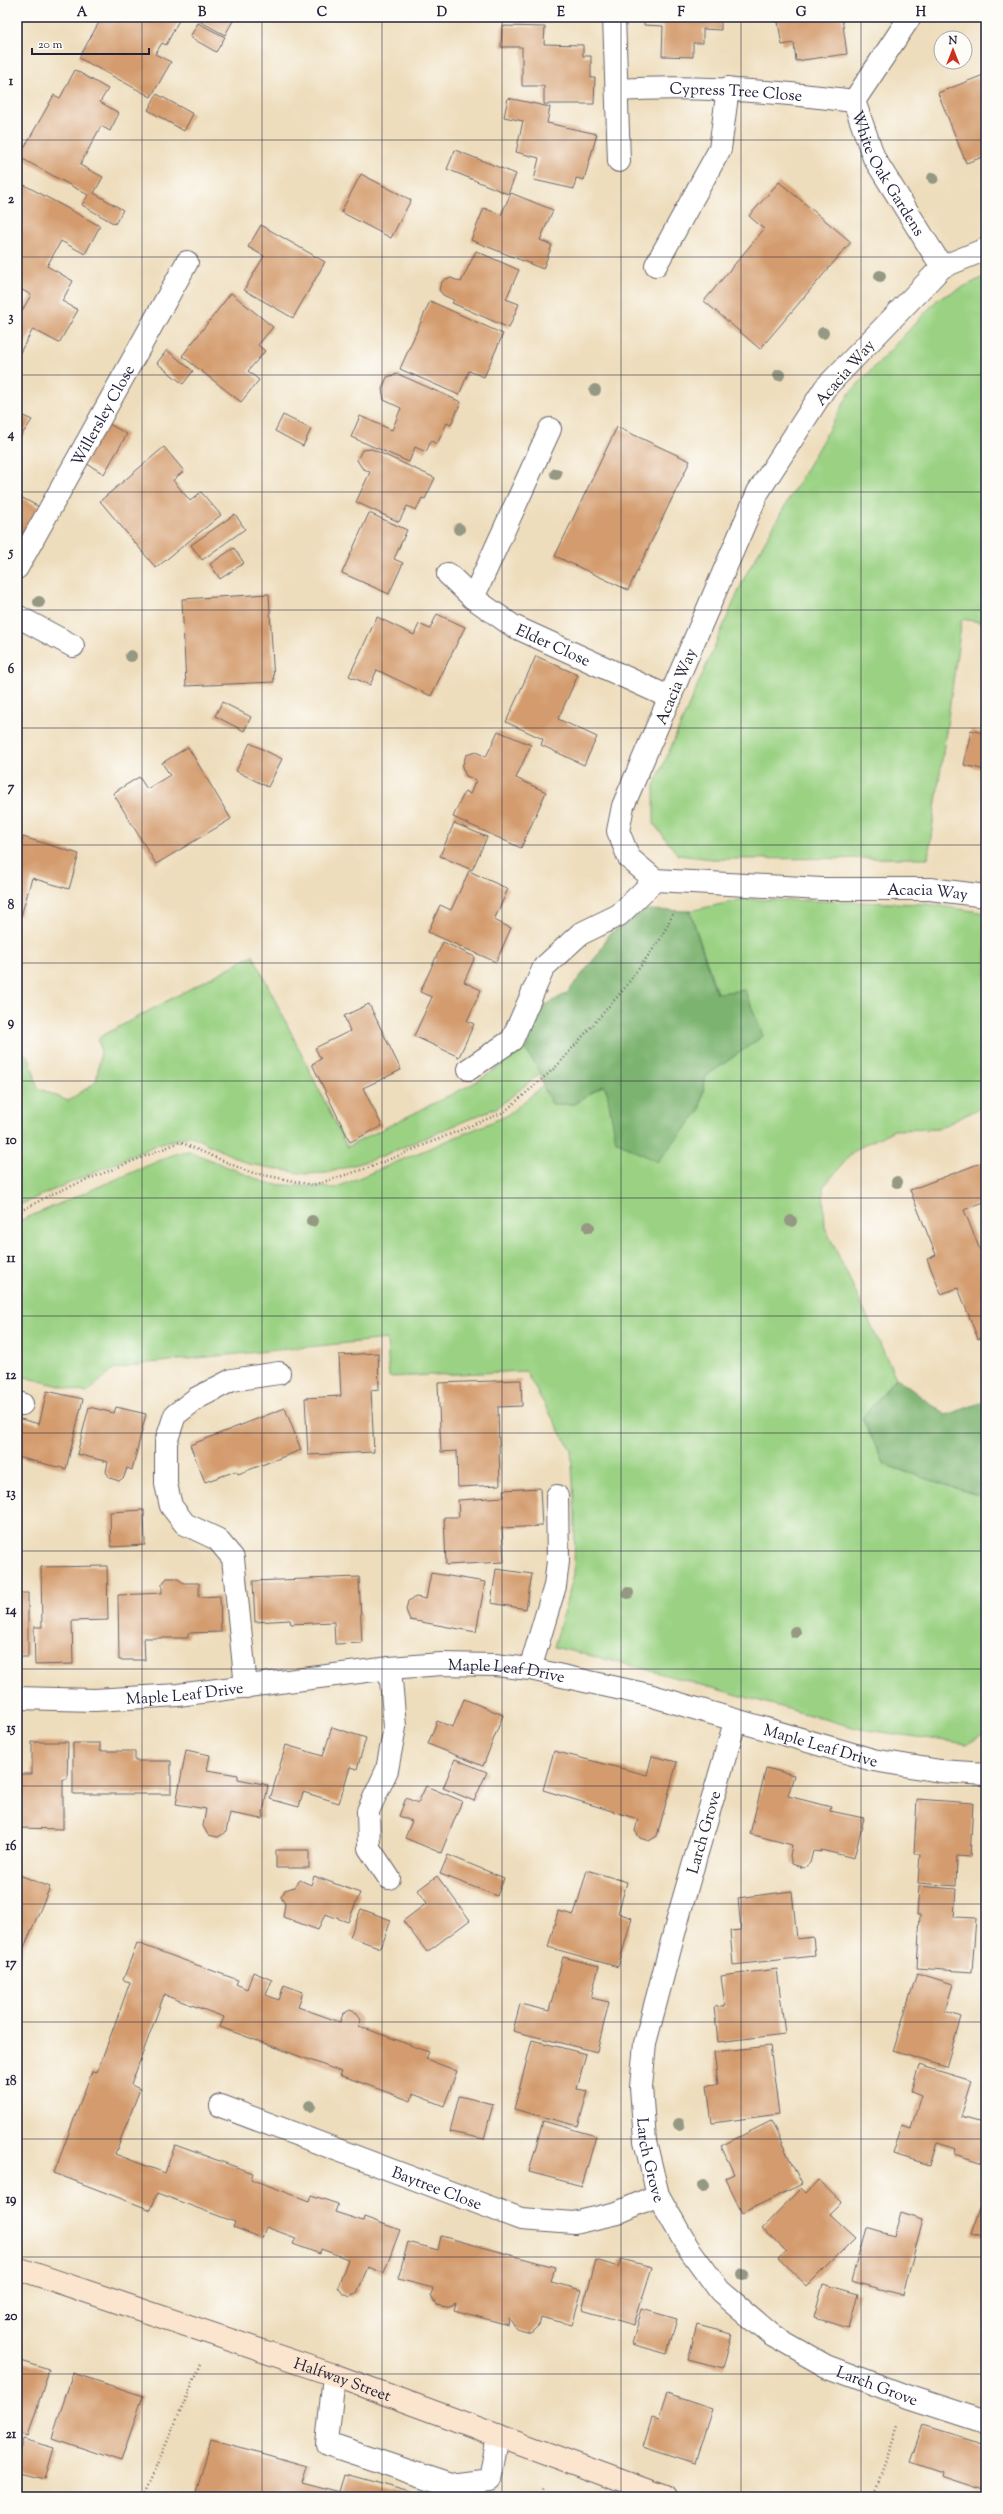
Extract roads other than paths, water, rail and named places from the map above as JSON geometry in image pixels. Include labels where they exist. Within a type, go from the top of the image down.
[{"type":"main road","name":"Halfway Street","points":[[17,2268],[334,2375],[665,2497]]},
{"type":"street","points":[[614,17],[619,161]]},
{"type":"street","name":"White Oak Gardens","points":[[910,17],[854,101],[874,158],[942,267]]},
{"type":"street","name":"Cypress Tree Close","points":[[617,90],[669,87],[728,88],[854,101]]},
{"type":"street","points":[[656,266],[720,149],[728,88]]},
{"type":"street","name":"Acacia Way","points":[[986,249],[942,267],[825,388],[758,492],[671,698],[623,806],[618,831],[629,858],[655,880],[822,890],[930,890],[986,896]]},
{"type":"street","name":"Willersley Close","points":[[17,568],[187,262]]},
{"type":"street","points":[[473,598],[550,429]]},
{"type":"street","name":"Elder Close","points":[[448,574],[473,598],[513,626],[671,698]]},
{"type":"street","points":[[17,616],[73,646]]},
{"type":"street","points":[[469,1069],[512,1040],[544,968],[580,934],[619,915],[655,880]]},
{"type":"street","points":[[246,1687],[233,1558],[217,1539],[185,1524],[170,1506],[166,1484],[166,1442],[175,1415],[197,1398],[232,1380],[279,1373]]},
{"type":"street","points":[[530,1670],[555,1586],[558,1561],[557,1496]]},
{"type":"street","name":"Maple Leaf Drive","points":[[17,1698],[95,1700],[178,1695],[390,1668],[441,1664],[495,1665],[530,1670],[649,1696],[735,1722],[872,1760],[940,1771],[986,1774]]},
{"type":"street","points":[[389,1878],[369,1848],[368,1810],[387,1770],[395,1727],[390,1668]]},
{"type":"street","name":"Larch Grove","points":[[735,1722],[680,1911],[645,2043],[641,2087],[645,2141],[658,2195],[687,2246],[720,2291],[773,2336],[826,2366],[910,2398],[986,2422]]},
{"type":"street","name":"Baytree Close","points":[[221,2106],[521,2219],[574,2223],[617,2213],[658,2195]]},
{"type":"street","points":[[334,2375],[327,2444],[450,2485],[490,2480],[498,2435]]}]
